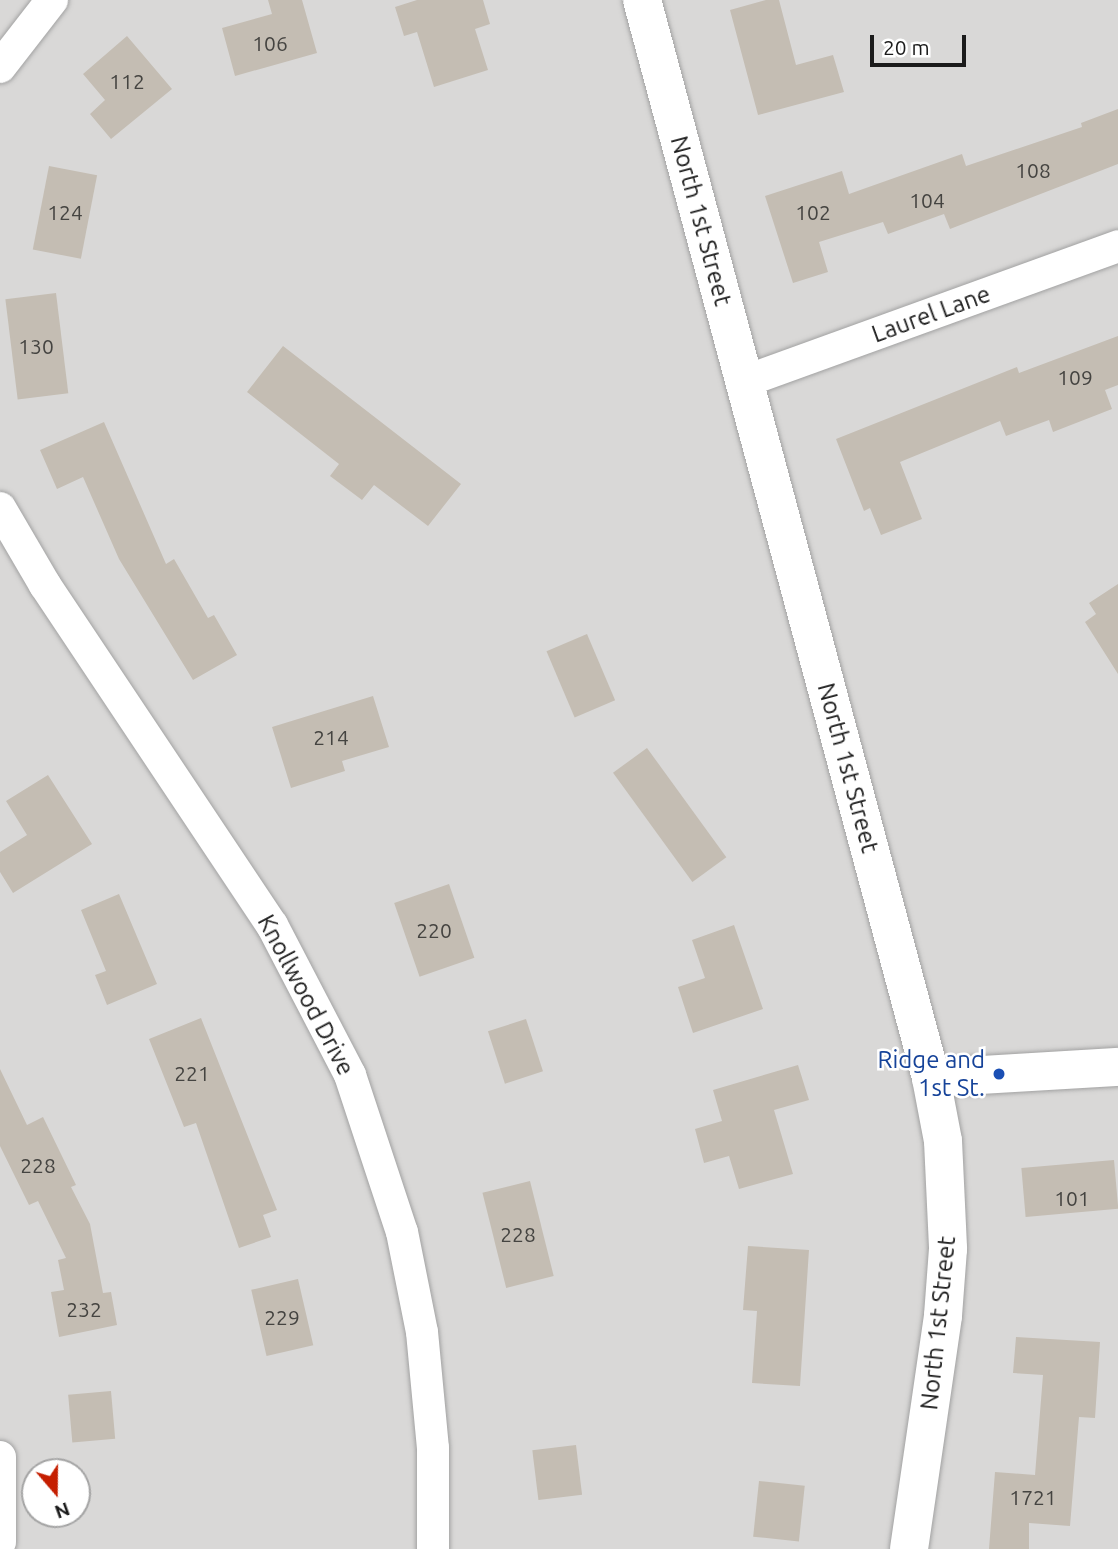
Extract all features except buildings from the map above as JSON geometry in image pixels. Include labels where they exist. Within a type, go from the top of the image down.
[{"type":"street","points":[[0,67],[51,0]]},
{"type":"street","name":"North 1st Street","points":[[642,0],[931,1078],[943,1141],[948,1249],[943,1316],[909,1549]]},
{"type":"street","name":"Laurel Lane","points":[[743,382],[1118,246]]},
{"type":"street","name":"Knollwood Drive","points":[[0,508],[45,584],[278,936],[350,1076],[402,1232],[422,1332],[433,1448],[433,1549]]},
{"type":"street","points":[[931,1078],[1118,1067]]},
{"type":"street","points":[[0,1457],[0,1542]]},
{"type":"shaded area","points":[[0,0],[1118,0],[1118,1549],[0,1549]]},
{"type":"place","name":"Ridge and 1st St.","points":[[999,1074]]}]
